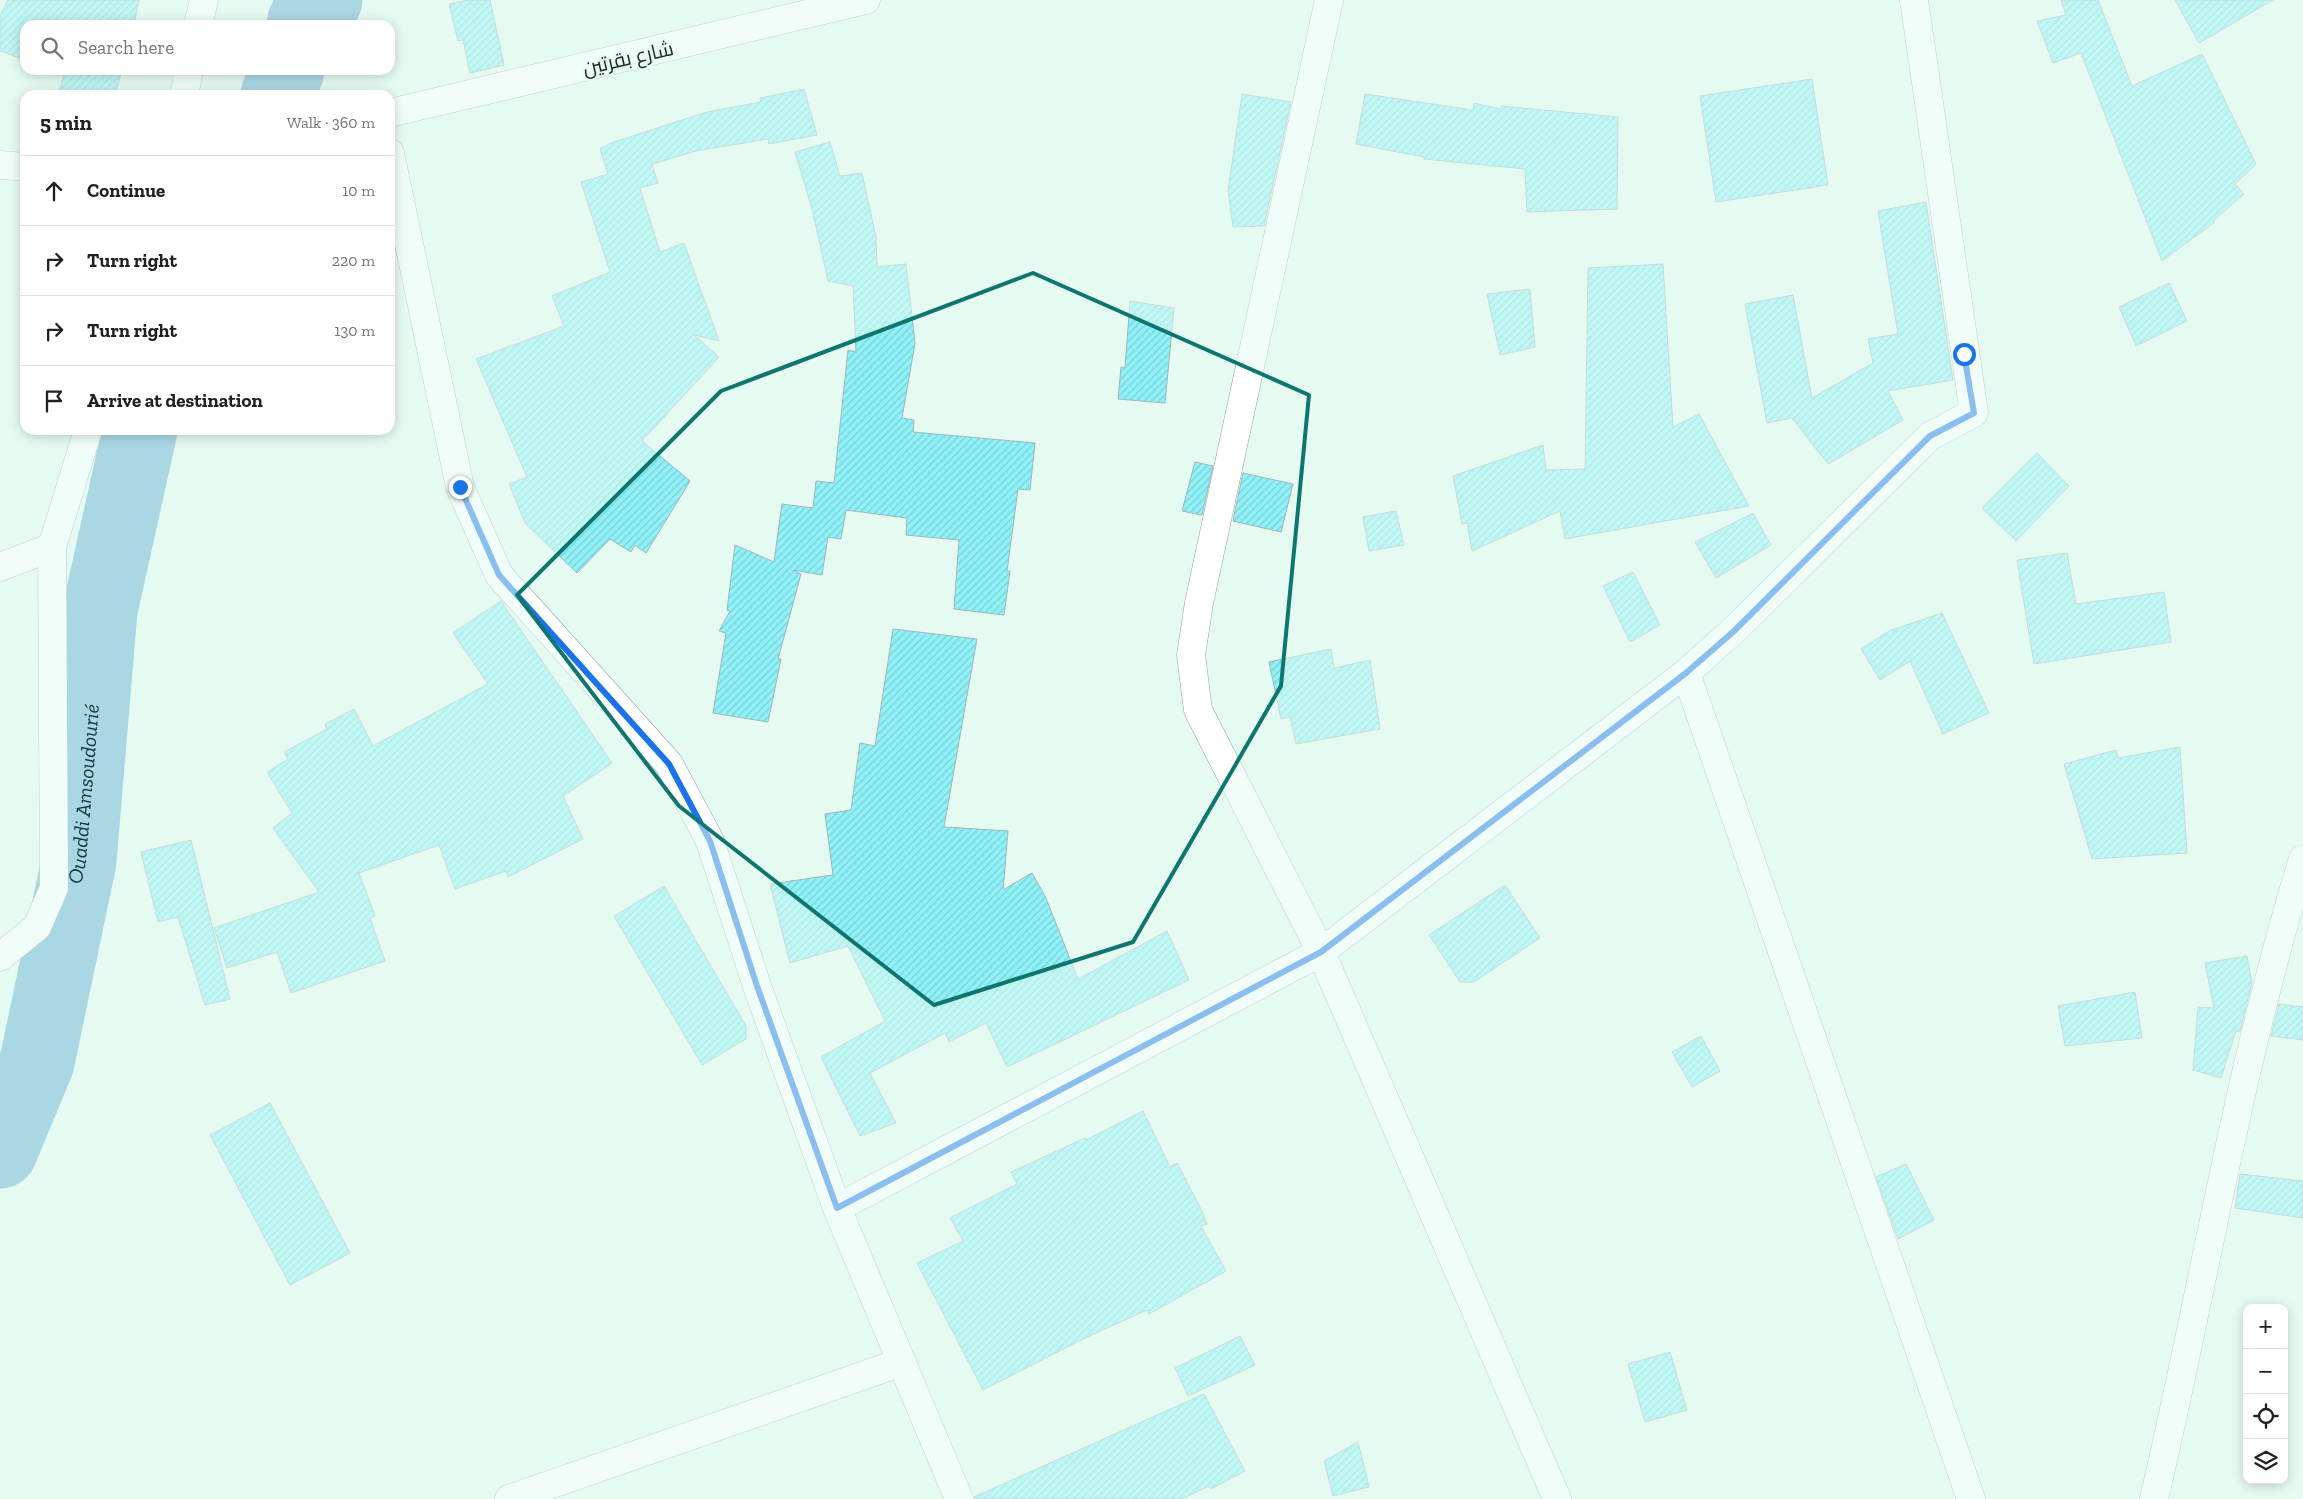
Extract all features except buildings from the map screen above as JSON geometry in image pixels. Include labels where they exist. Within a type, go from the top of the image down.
[{"type":"street","points":[[199,20],[204,0]]},
{"type":"street","name":"شارع بقرتين","points":[[395,112],[768,25],[866,0]]},
{"type":"street","points":[[1330,0],[1201,593],[1192,655],[1198,710],[1321,952],[1557,1499]]},
{"type":"street","points":[[837,1208],[1321,952],[1686,673],[1734,631],[1930,436],[1974,413],[1914,0]]},
{"type":"street","points":[[185,90],[188,75]]},
{"type":"street","points":[[0,165],[20,167]]},
{"type":"street","points":[[395,178],[460,487],[499,575],[669,764],[710,841],[757,986],[837,1208],[959,1499]]},
{"type":"street","points":[[0,957],[37,927],[54,888],[52,547],[86,435]]},
{"type":"street","points":[[0,567],[52,547]]},
{"type":"street","points":[[1686,673],[1971,1499]]},
{"type":"street","points":[[2154,1499],[2243,1086],[2279,936],[2303,859]]},
{"type":"street","points":[[509,1499],[902,1362]]},
{"type":"highlighted area","points":[[1033,273],[1309,395],[1281,686],[1133,942],[934,1005],[679,806],[517,595],[721,391]]},
{"type":"waterway","name":"Ouaddi Amsoudourié","points":[[306,20],[325,0]]},
{"type":"waterway","name":"Ouaddi Amsoudourié","points":[[280,90],[285,75]]},
{"type":"waterway","name":"Ouaddi Amsoudourié","points":[[0,1151],[37,1062],[79,861],[100,610],[139,435]]},
{"type":"route","points":[[460,487],[499,575],[669,764],[710,841],[757,986],[837,1208],[1321,952],[1686,673],[1734,631],[1930,436],[1974,413],[1964,354]]}]
